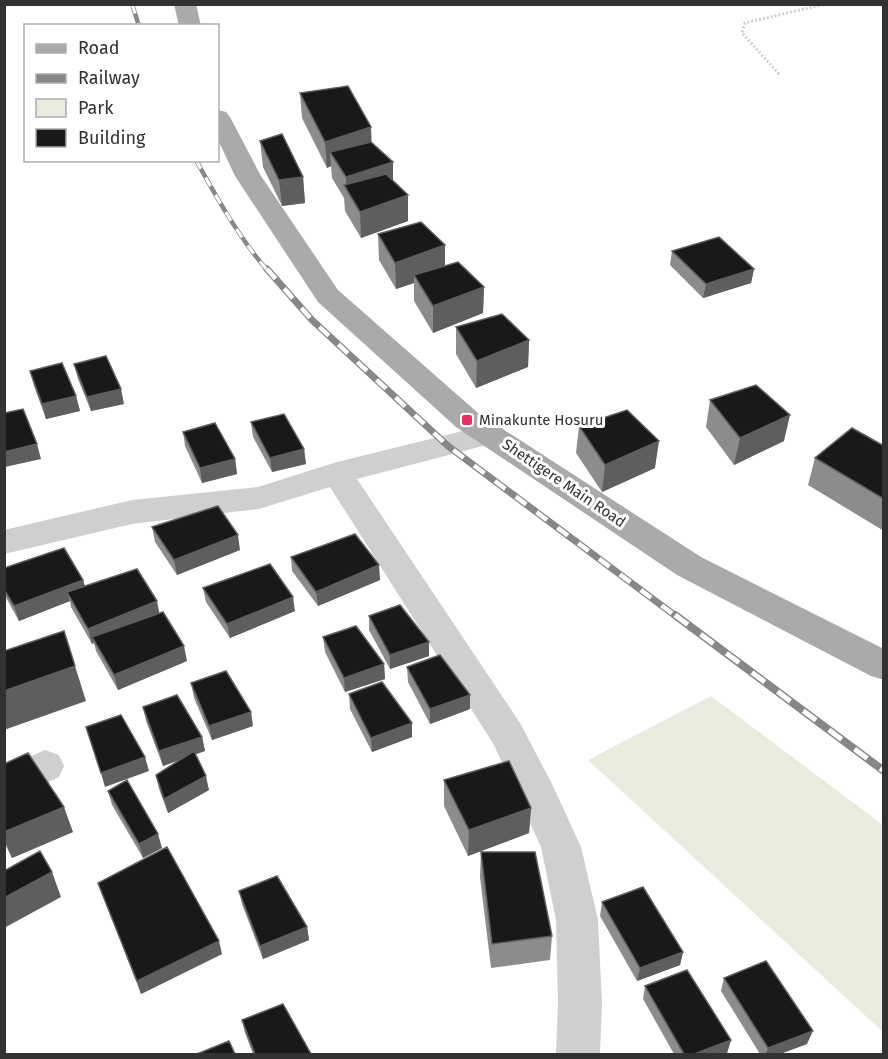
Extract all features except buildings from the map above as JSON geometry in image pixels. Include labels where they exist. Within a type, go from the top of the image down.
[{"type":"main road","points":[[185,4],[190,24]]},
{"type":"main road","name":"Shettigere Main Road","points":[[219,119],[248,176],[328,296],[467,420],[689,566],[884,666]]},
{"type":"street","points":[[4,542],[132,512],[259,498],[337,473],[490,434]]},
{"type":"street","points":[[337,473],[507,734],[561,847],[578,920],[580,1003],[578,1054]]},
{"type":"street","points":[[4,787],[45,766]]},
{"type":"path","points":[[780,74],[742,33],[745,22],[825,4]]},
{"type":"green space","points":[[711,696],[883,825],[883,1032],[588,760]]},
{"type":"railway","points":[[132,4],[138,24]]},
{"type":"railway","points":[[197,162],[238,231],[268,271]]},
{"type":"railway","points":[[267,269],[312,320],[448,446],[677,617]]},
{"type":"railway","points":[[675,615],[884,771]]},
{"type":"place","name":"Minakunte Hosuru","points":[[467,420]]}]
